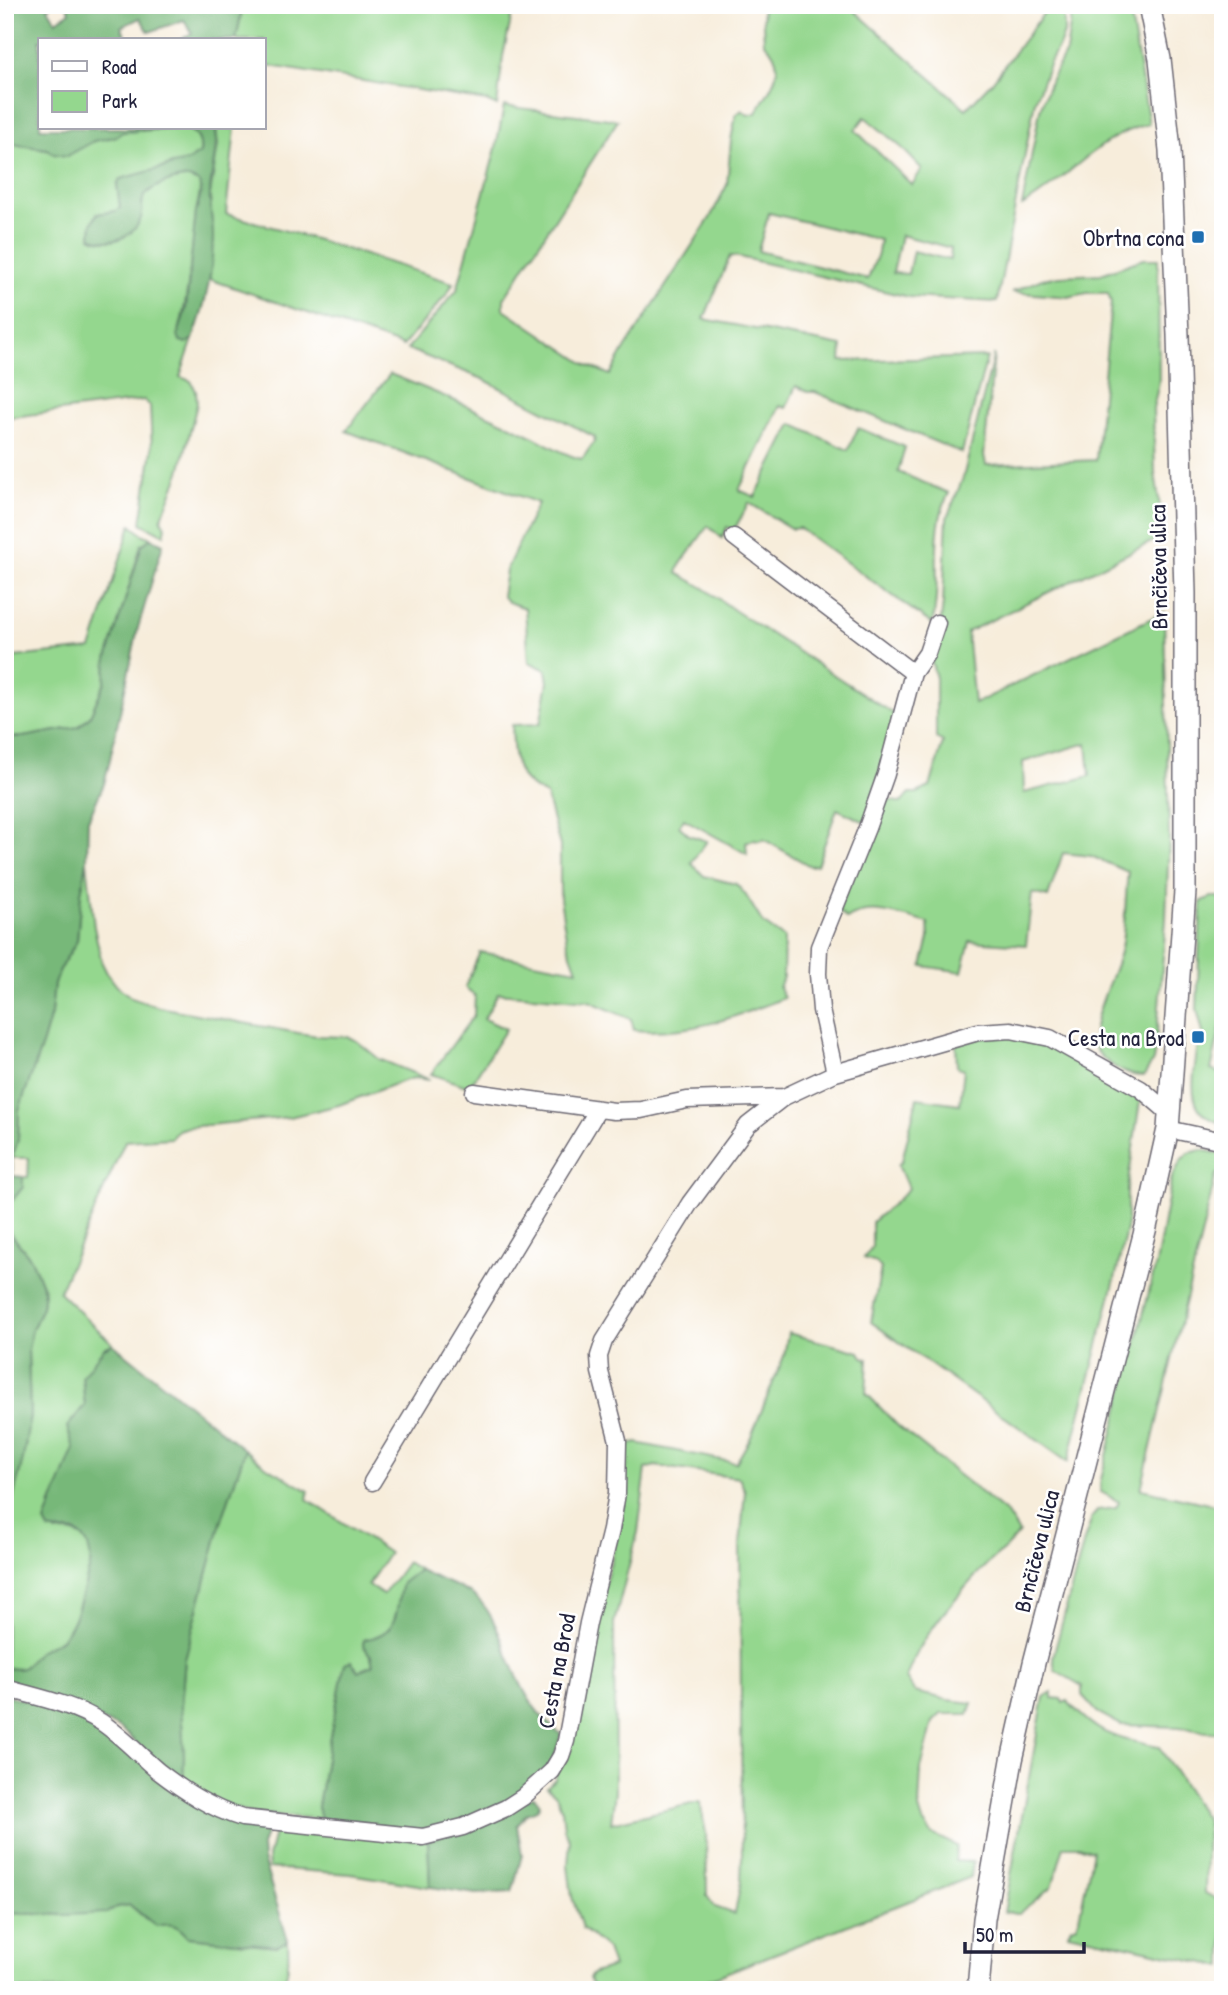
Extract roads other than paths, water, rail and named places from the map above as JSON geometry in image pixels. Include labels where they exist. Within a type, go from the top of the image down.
[{"type":"street","name":"Brnčičeva ulica","points":[[978,1990],[984,1919],[1012,1760],[1034,1662],[1146,1227],[1168,1121],[1185,891],[1185,593],[1170,150],[1160,59],[1149,5]]},
{"type":"street","points":[[734,537],[913,673]]},
{"type":"street","points":[[835,1073],[821,1010],[819,947],[886,774],[913,673],[927,653],[937,623]]},
{"type":"street","name":"Cesta na Brod","points":[[5,1688],[59,1703],[100,1722],[188,1793],[224,1812],[242,1818],[423,1837],[463,1827],[506,1808],[552,1771],[561,1756],[572,1717],[588,1623],[611,1530],[617,1493],[618,1441],[600,1372],[599,1356],[604,1341],[690,1203],[748,1125],[784,1097],[835,1073],[978,1031],[1012,1030],[1051,1038],[1141,1089],[1168,1121]]},
{"type":"street","points":[[474,1092],[597,1111],[641,1110],[708,1098],[743,1100],[784,1097]]},
{"type":"street","points":[[372,1482],[597,1111]]},
{"type":"street","points":[[1168,1121],[1223,1141]]},
{"type":"place","name":"Obrtna cona","points":[[1198,237]]},
{"type":"place","name":"Cesta na Brod","points":[[1198,1037]]}]
